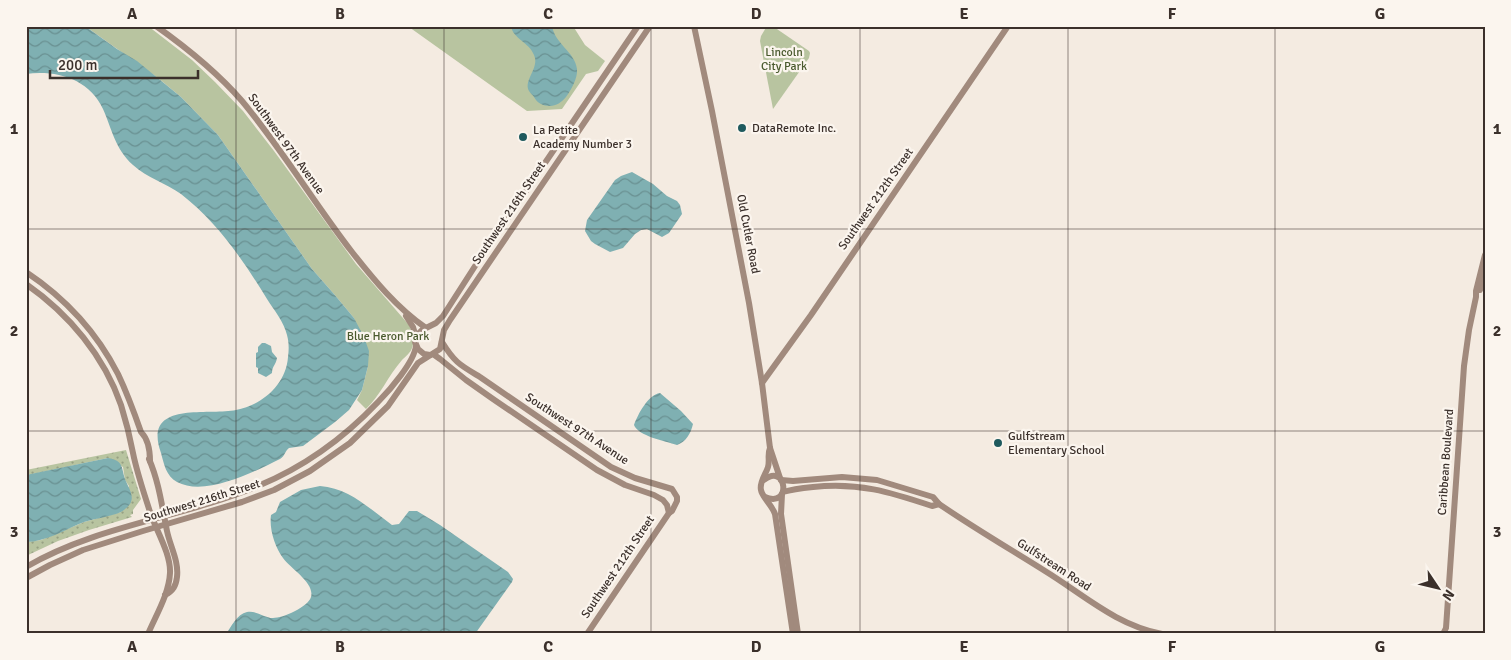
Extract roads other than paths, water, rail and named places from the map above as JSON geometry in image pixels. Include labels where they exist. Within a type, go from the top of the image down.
[{"type":"street","name":"Southwest 97th Avenue","points":[[156,26],[198,58],[241,100],[343,240],[381,287],[404,311],[427,328]]},
{"type":"street","name":"Southwest 216th Street","points":[[427,328],[440,320],[450,307],[477,263],[638,26]]},
{"type":"street","name":"Southwest 216th Street","points":[[442,341],[445,328],[450,320],[650,26]]},
{"type":"street","name":"Old Cutler Road","points":[[694,26],[741,259],[762,383],[770,448],[780,479]]},
{"type":"street","name":"Southwest 212th Street","points":[[762,383],[1008,26]]},
{"type":"street","name":"Caribbean Boulevard","points":[[1476,297],[1485,255]]},
{"type":"street","points":[[26,272],[57,296],[88,329],[113,366],[130,402],[148,449],[176,564],[177,576],[172,591],[165,595]]},
{"type":"street","name":"Caribbean Boulevard","points":[[1445,632],[1464,366],[1476,297],[1485,273]]},
{"type":"street","points":[[26,284],[55,307],[80,333],[100,362],[115,390],[123,412],[130,448],[152,519],[157,527],[170,566],[165,595],[148,634]]},
{"type":"street","name":"Southwest 97th Avenue","points":[[404,311],[416,337]]},
{"type":"street","points":[[427,328],[437,331],[442,341],[439,350],[431,355],[422,353],[416,346],[416,337],[427,328]]},
{"type":"street","name":"Southwest 97th Avenue","points":[[442,341],[454,360],[462,367],[603,462],[635,478],[672,489],[676,493],[677,502],[669,513]]},
{"type":"street","name":"Southwest 216th Street","points":[[26,567],[76,542],[224,499],[283,475],[314,457],[349,431],[395,382],[413,356],[416,346]]},
{"type":"street","name":"Southwest 97th Avenue","points":[[431,355],[440,358],[488,396],[597,470],[625,485],[663,500],[667,505],[669,513]]},
{"type":"street","name":"Southwest 216th Street","points":[[26,578],[83,550],[226,508],[264,494],[295,479],[346,446],[368,426],[390,403],[417,365],[431,355]]},
{"type":"street","points":[[115,390],[125,401],[130,402]]},
{"type":"street","name":"Old Cutler Road","points":[[763,481],[768,466],[770,448]]},
{"type":"street","points":[[765,497],[774,499],[782,493],[794,489],[842,485],[887,492],[932,506],[938,504],[933,496],[883,481],[842,477],[793,481],[770,476],[763,481],[760,489],[765,497],[773,507],[775,514],[793,634]]},
{"type":"street","points":[[780,479],[784,486],[781,514],[798,634]]},
{"type":"street","name":"Gulfstream Road","points":[[938,504],[1106,612],[1131,624],[1162,634]]},
{"type":"street","name":"Southwest 212th Street","points":[[587,634],[669,513]]},
{"type":"water","points":[[26,26],[85,26],[137,61],[181,97],[218,135],[312,269],[354,318],[369,351],[368,366],[362,390],[349,410],[303,446],[289,448],[280,459],[243,476],[215,485],[188,486],[177,482],[168,473],[163,461],[158,436],[161,425],[169,418],[180,414],[236,410],[246,407],[255,404],[271,392],[278,385],[286,367],[289,346],[286,330],[249,270],[207,217],[181,194],[144,173],[127,159],[118,146],[103,109],[89,90],[81,84],[60,75],[26,74]]},
{"type":"water","points":[[511,26],[552,26],[557,38],[573,58],[577,69],[572,87],[563,101],[552,106],[543,105],[529,91],[528,83],[535,65],[534,55],[529,47],[515,34]]},
{"type":"water","points":[[632,172],[677,201],[682,214],[669,233],[662,237],[647,229],[641,230],[623,248],[610,252],[591,241],[585,231],[587,220],[615,180]]},
{"type":"water","points":[[262,343],[271,346],[272,352],[277,358],[272,373],[266,377],[258,373],[258,368],[256,367],[256,353]]},
{"type":"water","points":[[660,393],[693,424],[688,437],[677,445],[646,435],[634,425],[651,397]]},
{"type":"water","points":[[108,458],[117,461],[121,465],[132,498],[130,504],[117,514],[84,522],[41,540],[26,542],[26,475]]},
{"type":"water","points":[[320,486],[350,495],[392,525],[399,524],[409,511],[417,511],[508,572],[513,579],[512,582],[475,634],[226,634],[243,613],[254,612],[270,618],[277,618],[295,611],[309,601],[311,592],[306,581],[283,558],[277,549],[273,538],[271,515],[276,512],[280,502],[301,490]]},
{"type":"place","name":"DataRemote Inc.","points":[[742,128]]},
{"type":"place","name":"La Petite Academy Number 3","points":[[523,137]]},
{"type":"place","name":"Gulfstream Elementary School","points":[[998,443]]},
{"type":"park label","name":"Lincoln City Park","points":[[784,59]]},
{"type":"park label","name":"Blue Heron Park","points":[[388,336]]}]
